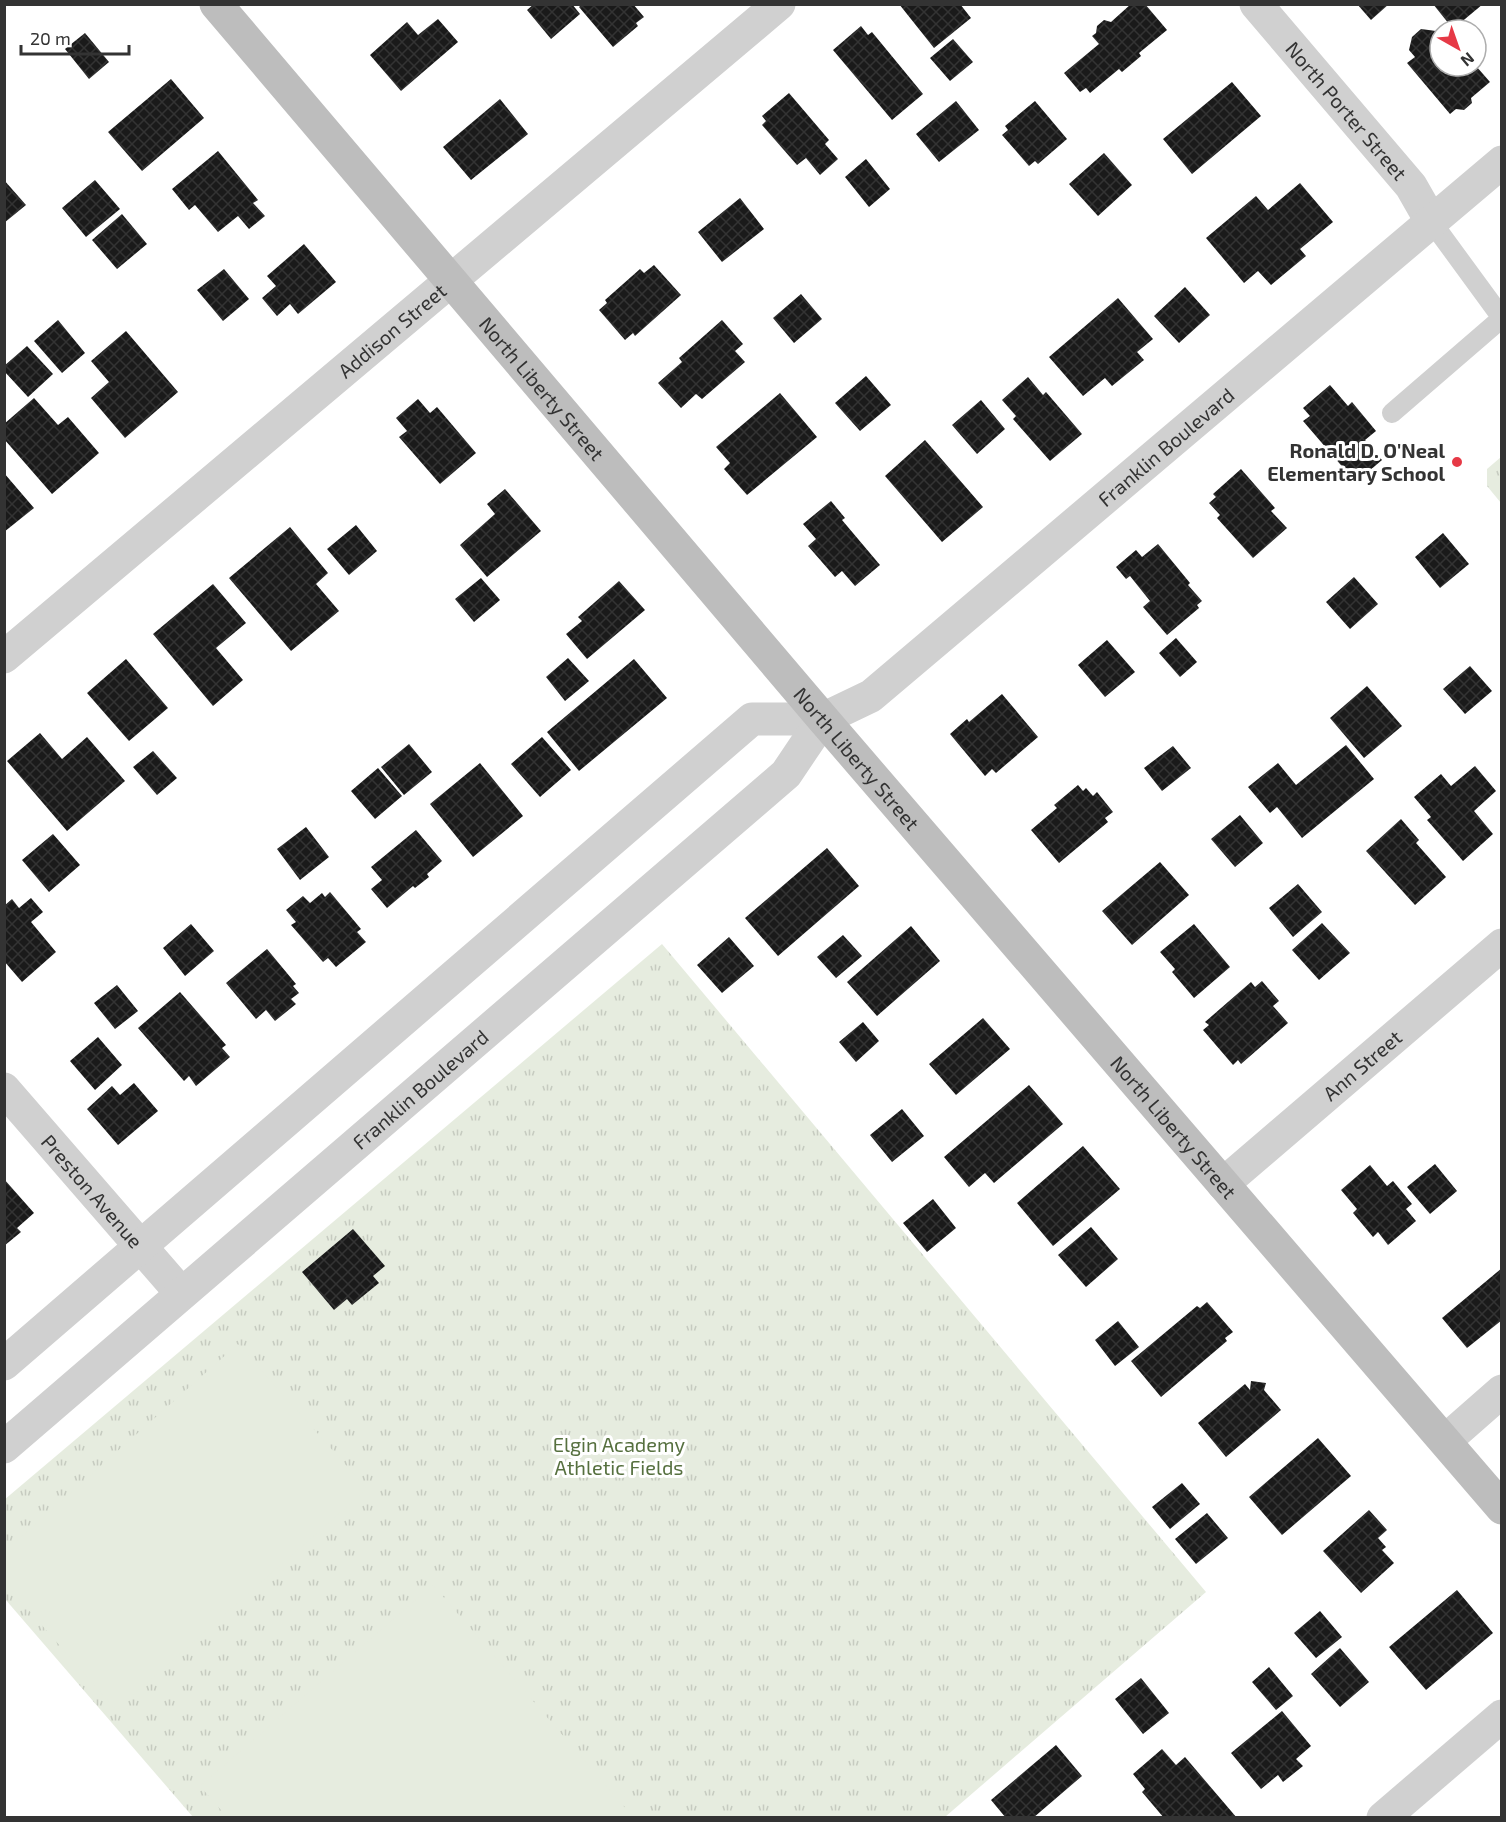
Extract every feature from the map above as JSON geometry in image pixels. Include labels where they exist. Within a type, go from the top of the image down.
[{"type":"main road","name":"North Liberty Street","points":[[216,4],[824,719],[1502,1508]]},
{"type":"street","name":"Addison Street","points":[[4,657],[779,4]]},
{"type":"street","name":"North Porter Street","points":[[1256,4],[1411,186],[1431,221]]},
{"type":"street","name":"Franklin Boulevard","points":[[4,1364],[752,719],[824,719],[871,696],[1502,162]]},
{"type":"street","name":"Franklin Boulevard","points":[[4,1447],[786,774],[824,719]]},
{"type":"street","name":"Ann Street","points":[[1223,1184],[1502,945]]},
{"type":"street","name":"Preston Avenue","points":[[4,1089],[181,1293]]},
{"type":"street","points":[[1445,1441],[1502,1391]]},
{"type":"street","points":[[1383,1818],[1502,1716]]},
{"type":"lane","points":[[1392,413],[1502,318],[1431,221]]},
{"type":"green space","points":[[1501,457],[1501,503],[1487,486],[1487,469]]},
{"type":"green space","name":"Elgin Academy Athletic Fields","points":[[662,944],[1206,1592],[945,1817],[193,1817],[5,1599],[4,1500]]},
{"type":"green space","points":[[238,1344],[367,1489],[116,1710],[5,1583],[5,1551]]},
{"type":"green space","points":[[433,1585],[633,1817],[227,1817],[200,1786]]},
{"type":"building","points":[[534,4],[572,4],[580,14],[551,39],[527,10]]},
{"type":"building","points":[[582,4],[633,4],[644,17],[636,23],[638,26],[613,47],[579,7]]},
{"type":"building","points":[[899,4],[960,4],[971,18],[934,48]]},
{"type":"building","points":[[1131,4],[1145,4],[1167,30],[1139,53],[1141,56],[1122,72],[1119,69],[1090,93],[1086,88],[1080,92],[1064,73],[1099,44],[1092,36],[1096,33],[1097,26],[1104,20],[1111,22]]},
{"type":"building","points":[[1357,4],[1389,4],[1371,20]]},
{"type":"building","points":[[1433,4],[1483,4],[1466,18],[1444,18]]},
{"type":"building","points":[[438,19],[458,42],[401,91],[370,55],[407,22],[418,35]]},
{"type":"building","points":[[861,26],[868,35],[872,32],[923,94],[892,120],[833,50]]},
{"type":"building","points":[[1421,29],[1428,30],[1428,78],[1486,78],[1490,82],[1471,98],[1472,103],[1464,110],[1456,109],[1450,114],[1407,63],[1415,57],[1409,50],[1412,37]]},
{"type":"building","points":[[85,33],[109,62],[89,79],[65,49]]},
{"type":"building","points":[[953,39],[973,62],[950,81],[930,58]]},
{"type":"building","points":[[171,79],[204,118],[142,171],[108,132]]},
{"type":"building","points":[[1232,82],[1261,116],[1192,174],[1163,139]]},
{"type":"building","points":[[789,93],[829,140],[825,144],[838,159],[820,175],[806,158],[797,165],[762,125],[766,121],[762,116]]},
{"type":"building","points":[[500,99],[528,134],[471,180],[443,147]]},
{"type":"building","points":[[956,101],[979,130],[939,162],[916,134]]},
{"type":"building","points":[[1035,101],[1067,139],[1038,164],[1035,161],[1029,166],[1002,135],[1008,130],[1005,126]]},
{"type":"building","points":[[218,151],[258,200],[253,203],[265,216],[249,229],[238,216],[218,232],[195,205],[189,210],[172,189]]},
{"type":"building","points":[[1104,153],[1132,185],[1098,216],[1069,184]]},
{"type":"building","points":[[866,159],[890,189],[869,207],[845,177]]},
{"type":"building","points":[[4,180],[26,205],[4,223]]},
{"type":"building","points":[[95,180],[120,209],[86,237],[62,208]]},
{"type":"building","points":[[1300,183],[1333,222],[1300,249],[1306,256],[1271,285],[1258,271],[1244,283],[1206,238],[1256,196],[1268,210]]},
{"type":"building","points":[[740,198],[764,229],[722,262],[698,232]]},
{"type":"building","points":[[122,214],[147,244],[117,269],[92,240]]},
{"type":"building","points":[[304,244],[336,282],[298,314],[290,304],[277,316],[262,298],[276,286],[267,276]]},
{"type":"building","points":[[654,265],[681,295],[635,336],[633,333],[625,340],[599,310],[607,303],[605,300],[640,269],[644,273]]},
{"type":"building","points":[[224,269],[249,299],[223,321],[197,290]]},
{"type":"building","points":[[1185,287],[1210,315],[1179,343],[1154,316]]},
{"type":"building","points":[[801,294],[822,319],[794,343],[773,318]]},
{"type":"building","points":[[1118,298],[1153,339],[1137,352],[1144,360],[1112,386],[1105,378],[1083,396],[1049,357]]},
{"type":"building","points":[[58,320],[85,353],[62,373],[34,341]]},
{"type":"building","points":[[722,320],[743,344],[735,351],[745,362],[702,399],[696,394],[681,408],[658,383],[682,362],[679,358]]},
{"type":"building","points":[[126,331],[178,392],[125,438],[91,398],[109,382],[91,361]]},
{"type":"building","points":[[27,346],[53,374],[28,397],[4,371],[4,366]]},
{"type":"building","points":[[866,376],[891,405],[860,431],[835,403]]},
{"type":"building","points":[[1028,377],[1043,395],[1046,392],[1082,434],[1050,461],[1013,419],[1016,416],[1002,400]]},
{"type":"building","points":[[1330,385],[1348,406],[1352,402],[1376,431],[1365,440],[1382,460],[1362,477],[1358,472],[1352,478],[1303,421],[1310,416],[1303,408]]},
{"type":"building","points":[[780,393],[817,437],[747,495],[724,469],[730,463],[716,447]]},
{"type":"building","points":[[34,398],[58,425],[68,417],[99,453],[52,494],[4,439],[4,424]]},
{"type":"building","points":[[418,399],[430,413],[437,407],[476,453],[440,484],[399,437],[407,431],[396,418]]},
{"type":"building","points":[[981,400],[1005,429],[977,454],[952,425]]},
{"type":"building","points":[[925,440],[983,507],[942,542],[885,476]]},
{"type":"building","points":[[1241,469],[1275,508],[1271,511],[1287,528],[1253,558],[1217,518],[1220,515],[1209,503],[1216,497],[1213,494]]},
{"type":"building","points":[[4,473],[34,508],[4,532]]},
{"type":"building","points":[[505,489],[541,531],[487,577],[460,545],[495,514],[487,504]]},
{"type":"building","points":[[831,501],[845,518],[842,520],[880,565],[855,586],[842,571],[835,577],[808,546],[816,539],[803,524]]},
{"type":"building","points":[[356,525],[377,551],[349,575],[327,549]]},
{"type":"building","points":[[290,527],[328,573],[316,584],[339,611],[291,651],[229,578]]},
{"type":"building","points":[[1443,533],[1469,564],[1440,588],[1415,557]]},
{"type":"building","points":[[1158,544],[1202,601],[1197,605],[1199,608],[1167,635],[1143,607],[1150,601],[1130,576],[1126,579],[1116,567],[1136,550],[1142,557]]},
{"type":"building","points":[[1354,577],[1378,604],[1350,629],[1326,602]]},
{"type":"building","points":[[481,578],[500,600],[474,622],[455,599]]},
{"type":"building","points":[[619,581],[645,610],[587,659],[566,634],[582,621],[578,617]]},
{"type":"building","points":[[213,584],[246,623],[216,648],[243,680],[213,706],[153,634]]},
{"type":"building","points":[[1176,638],[1197,662],[1180,677],[1159,653]]},
{"type":"building","points":[[1107,640],[1135,672],[1105,697],[1078,665]]},
{"type":"building","points":[[568,658],[589,681],[565,701],[546,677]]},
{"type":"building","points":[[126,659],[168,708],[129,741],[87,693]]},
{"type":"building","points":[[634,659],[667,698],[579,771],[547,732]]},
{"type":"building","points":[[1470,666],[1492,691],[1465,714],[1443,689]]},
{"type":"building","points":[[1367,686],[1402,726],[1364,758],[1330,718]]},
{"type":"building","points":[[1002,694],[1038,737],[996,773],[992,769],[985,776],[950,734],[967,719],[969,722]]},
{"type":"building","points":[[40,733],[62,759],[87,737],[125,781],[67,831],[7,761]]},
{"type":"building","points":[[542,737],[571,770],[540,797],[511,764]]},
{"type":"building","points":[[409,744],[432,772],[404,795],[381,767]]},
{"type":"building","points":[[1346,745],[1374,779],[1302,838],[1277,807],[1270,813],[1248,787],[1278,763],[1296,785]]},
{"type":"building","points":[[1173,746],[1191,768],[1162,791],[1144,768]]},
{"type":"building","points":[[153,751],[177,778],[157,795],[133,767]]},
{"type":"building","points":[[480,763],[523,816],[473,857],[430,804]]},
{"type":"building","points":[[1475,766],[1496,791],[1474,811],[1493,834],[1463,861],[1427,820],[1431,817],[1414,797],[1441,774],[1451,786]]},
{"type":"building","points":[[378,768],[402,796],[375,819],[351,791]]},
{"type":"building","points":[[1078,785],[1083,791],[1086,788],[1093,796],[1097,792],[1113,812],[1105,818],[1108,822],[1059,863],[1031,830],[1057,808],[1054,805]]},
{"type":"building","points":[[1240,815],[1263,843],[1235,867],[1211,839]]},
{"type":"building","points":[[1401,819],[1419,840],[1416,843],[1446,877],[1415,905],[1366,851]]},
{"type":"building","points":[[306,827],[329,857],[300,880],[277,849]]},
{"type":"building","points":[[416,830],[442,861],[427,874],[429,877],[415,888],[413,886],[387,908],[371,889],[382,880],[371,867]]},
{"type":"building","points":[[53,834],[80,865],[49,892],[22,860]]},
{"type":"building","points":[[827,848],[859,886],[778,956],[745,918]]},
{"type":"building","points":[[1160,862],[1189,895],[1132,945],[1102,911]]},
{"type":"building","points":[[1298,884],[1322,912],[1293,937],[1269,908]]},
{"type":"building","points":[[330,892],[361,929],[357,932],[366,942],[336,967],[328,958],[323,962],[291,925],[296,922],[286,910],[303,896],[310,903],[322,893],[325,897]]},
{"type":"building","points":[[31,898],[43,912],[31,922],[56,952],[22,982],[4,961],[4,906],[12,899],[19,908]]},
{"type":"building","points":[[1322,923],[1350,953],[1319,980],[1292,950]]},
{"type":"building","points":[[191,924],[214,951],[185,976],[163,948]]},
{"type":"building","points":[[1194,924],[1230,967],[1194,998],[1172,972],[1175,969],[1160,952]]},
{"type":"building","points":[[911,926],[940,961],[877,1016],[847,982]]},
{"type":"building","points":[[843,935],[862,956],[836,978],[817,957]]},
{"type":"building","points":[[729,937],[754,966],[722,993],[697,965]]},
{"type":"building","points":[[267,949],[296,984],[293,986],[299,993],[291,999],[296,1004],[275,1021],[266,1010],[256,1019],[226,983]]},
{"type":"building","points":[[1262,981],[1279,1001],[1273,1006],[1288,1023],[1241,1064],[1238,1060],[1233,1065],[1203,1030],[1209,1025],[1205,1022],[1251,982],[1255,987]]},
{"type":"building","points":[[117,985],[138,1011],[115,1029],[94,1003]]},
{"type":"building","points":[[180,992],[226,1045],[222,1048],[230,1057],[196,1086],[189,1076],[184,1081],[138,1028]]},
{"type":"building","points":[[983,1018],[1010,1049],[956,1095],[929,1064]]},
{"type":"building","points":[[863,1022],[879,1041],[856,1062],[839,1042]]},
{"type":"building","points":[[98,1037],[122,1065],[95,1090],[70,1061]]},
{"type":"building","points":[[134,1083],[158,1111],[118,1145],[87,1109],[112,1086],[120,1095]]},
{"type":"building","points":[[1029,1085],[1063,1124],[994,1183],[985,1173],[969,1187],[944,1157]]},
{"type":"building","points":[[902,1109],[924,1136],[892,1162],[870,1135]]},
{"type":"building","points":[[1083,1146],[1120,1189],[1053,1246],[1017,1203]]},
{"type":"building","points":[[1435,1164],[1457,1191],[1430,1214],[1407,1187]]},
{"type":"building","points":[[1370,1165],[1387,1186],[1393,1181],[1412,1204],[1406,1209],[1416,1221],[1388,1245],[1378,1232],[1373,1237],[1353,1213],[1357,1209],[1341,1190]]},
{"type":"building","points":[[4,1179],[34,1213],[17,1228],[21,1232],[4,1246]]},
{"type":"building","points":[[933,1199],[956,1228],[927,1252],[903,1223]]},
{"type":"building","points":[[1091,1227],[1118,1259],[1086,1287],[1058,1255]]},
{"type":"building","points":[[353,1229],[385,1266],[373,1276],[379,1283],[352,1305],[347,1299],[334,1310],[302,1272]]},
{"type":"building","points":[[1502,1268],[1502,1320],[1467,1348],[1442,1318]]},
{"type":"building","points":[[1207,1302],[1233,1332],[1225,1338],[1227,1341],[1161,1397],[1131,1361],[1197,1306],[1200,1308]]},
{"type":"building","points":[[1118,1321],[1139,1347],[1115,1366],[1095,1340]]},
{"type":"building","points":[[1251,1381],[1266,1383],[1264,1390],[1281,1410],[1226,1457],[1198,1423],[1245,1384],[1250,1390]]},
{"type":"building","points":[[1318,1438],[1351,1476],[1282,1535],[1249,1497]]},
{"type":"building","points":[[1182,1483],[1200,1504],[1170,1529],[1152,1507]]},
{"type":"building","points":[[1369,1510],[1387,1530],[1378,1538],[1386,1547],[1382,1550],[1394,1563],[1361,1593],[1323,1551]]},
{"type":"building","points":[[1207,1513],[1228,1538],[1196,1564],[1175,1539]]},
{"type":"building","points":[[1457,1590],[1493,1633],[1426,1690],[1389,1647]]},
{"type":"building","points":[[1320,1611],[1342,1637],[1316,1658],[1294,1633]]},
{"type":"building","points":[[1340,1648],[1369,1682],[1340,1707],[1311,1674]]},
{"type":"building","points":[[1269,1667],[1293,1696],[1276,1710],[1252,1682]]},
{"type":"building","points":[[1141,1678],[1169,1713],[1143,1734],[1115,1699]]},
{"type":"building","points":[[1282,1711],[1311,1746],[1296,1759],[1303,1766],[1283,1782],[1278,1775],[1261,1789],[1231,1753]]},
{"type":"building","points":[[1056,1745],[1082,1776],[1033,1818],[1006,1818],[991,1800]]},
{"type":"building","points":[[1162,1749],[1176,1765],[1185,1757],[1237,1818],[1164,1818],[1142,1792],[1145,1789],[1133,1774]]},
{"type":"place","name":"Ronald D. O'Neal Elementary School","points":[[1457,462]]}]
